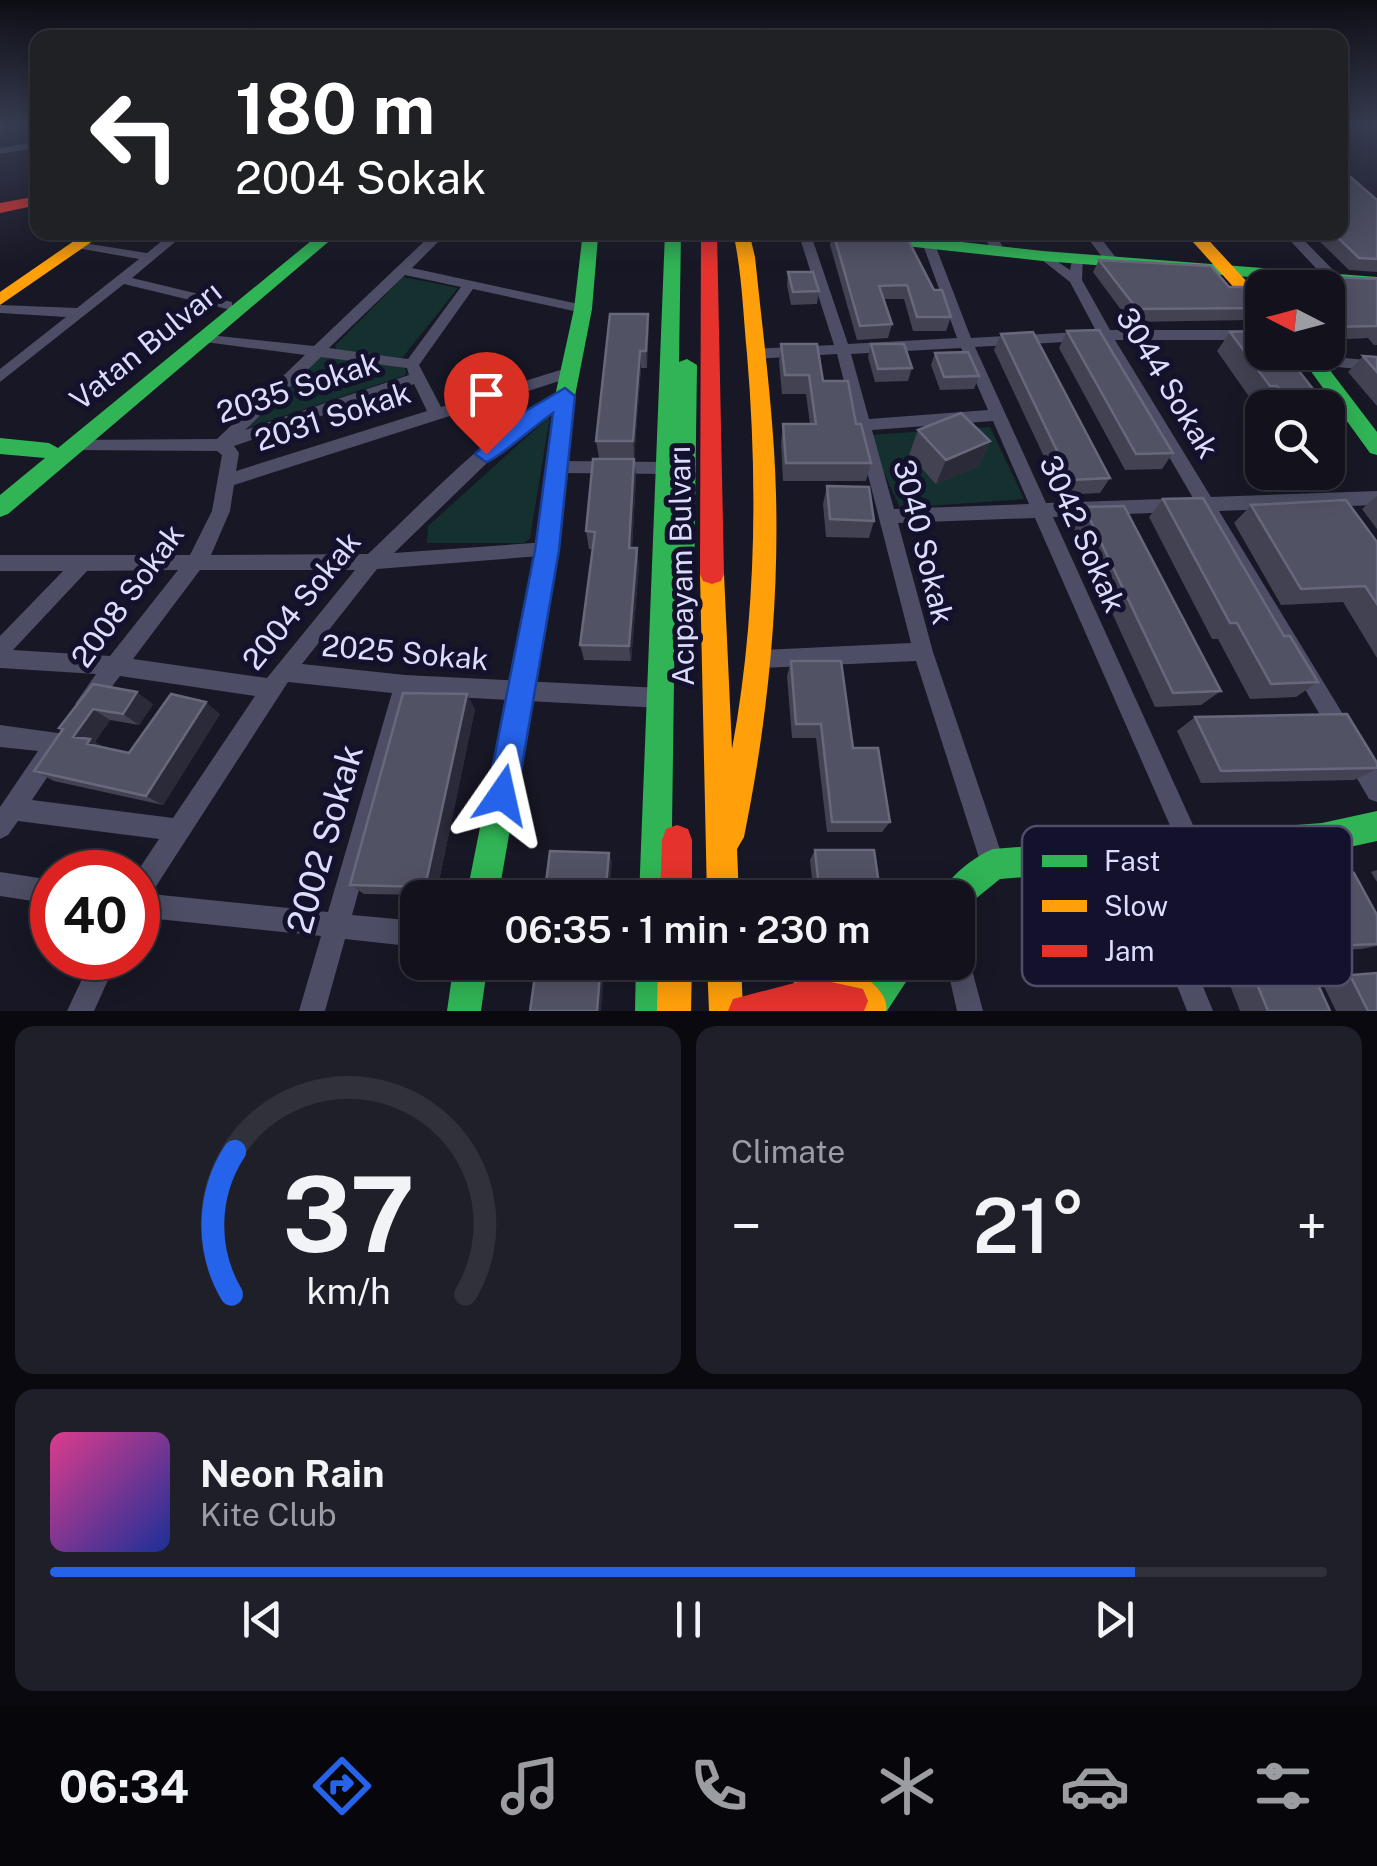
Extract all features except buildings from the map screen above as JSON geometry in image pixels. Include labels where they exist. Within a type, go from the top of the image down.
[{"type":"main road","points":[[0,208],[30,202]]},
{"type":"main road","points":[[0,300],[89,240]]},
{"type":"main road","name":"Vatan Bulvarı","points":[[0,492],[306,240]]},
{"type":"main road","name":"Vatan Bulvarı","points":[[0,508],[322,240]]},
{"type":"main road","points":[[485,880],[547,550],[565,396],[583,309],[582,240]]},
{"type":"main road","points":[[656,880],[673,240]]},
{"type":"main road","name":"Acıpayam Bulvarı","points":[[676,880],[688,461],[688,240]]},
{"type":"main road","name":"Acıpayam Bulvarı","points":[[709,240],[712,628],[721,880]]},
{"type":"main road","points":[[722,880],[742,785],[761,659],[764,462],[743,240]]},
{"type":"main road","points":[[909,240],[993,241],[1077,269],[1112,259],[1248,270]]},
{"type":"main road","points":[[1199,240],[1245,290]]},
{"type":"main road","points":[[1345,278],[1377,282]]},
{"type":"main road","points":[[1320,370],[1377,447]]},
{"type":"main road","points":[[0,446],[49,451]]},
{"type":"main road","points":[[663,528],[682,602]]},
{"type":"main road","points":[[1352,831],[1377,826]]},
{"type":"main road","points":[[975,880],[992,864],[1022,862]]},
{"type":"main road","points":[[464,1011],[468,980]]},
{"type":"main road","points":[[652,1011],[653,980]]},
{"type":"main road","points":[[674,1011],[675,980]]},
{"type":"main road","points":[[725,980],[726,1011]]},
{"type":"main road","points":[[834,980],[870,1007]]},
{"type":"main road","points":[[846,1011],[870,1007],[889,980]]},
{"type":"main road","points":[[745,1011],[812,995],[870,1007]]},
{"type":"street","points":[[93,240],[148,257]]},
{"type":"street","points":[[0,377],[170,240]]},
{"type":"street","points":[[228,480],[231,453],[220,445],[434,240]]},
{"type":"street","name":"3040 Sokak","points":[[807,240],[864,424],[923,652],[992,864]]},
{"type":"street","points":[[1096,240],[1112,259]]},
{"type":"street","points":[[1296,240],[1325,270]]},
{"type":"street","name":"3042 Sokak","points":[[928,242],[966,344],[1182,826]]},
{"type":"street","name":"3044 Sokak","points":[[1077,269],[1105,335],[1377,791]]},
{"type":"street","points":[[402,270],[583,309]]},
{"type":"street","points":[[123,280],[227,305]]},
{"type":"street","points":[[415,370],[470,286]]},
{"type":"street","points":[[0,309],[80,313]]},
{"type":"street","points":[[754,354],[1105,335],[1245,335]]},
{"type":"street","points":[[206,337],[318,350],[415,370]]},
{"type":"street","points":[[1345,361],[1377,366]]},
{"type":"street","points":[[415,370],[436,413]]},
{"type":"street","name":"2035 Sokak","points":[[75,444],[220,445],[415,370]]},
{"type":"street","name":"2031 Sokak","points":[[228,480],[570,372]]},
{"type":"street","name":"2004 Sokak","points":[[160,858],[277,680],[372,562],[514,427],[565,396]]},
{"type":"street","points":[[455,407],[500,405],[514,427]]},
{"type":"street","points":[[864,424],[998,415]]},
{"type":"street","points":[[559,467],[664,468]]},
{"type":"street","name":"2008 Sokak","points":[[6,818],[57,742],[203,552],[228,480]]},
{"type":"street","points":[[886,516],[1377,498]]},
{"type":"street","points":[[0,563],[80,566],[372,562],[547,550]]},
{"type":"street","name":"2008 Sokak","points":[[0,650],[80,566]]},
{"type":"street","points":[[761,659],[923,652]]},
{"type":"street","name":"2025 Sokak","points":[[0,659],[277,680],[661,698]]},
{"type":"street","name":"2002 Sokak","points":[[312,1011],[405,685]]},
{"type":"street","points":[[0,736],[57,742]]},
{"type":"street","points":[[6,818],[178,830]]},
{"type":"street","points":[[0,884],[30,889]]},
{"type":"street","points":[[1352,893],[1368,922]]},
{"type":"street","points":[[160,907],[400,932]]},
{"type":"street","points":[[80,1011],[94,980]]},
{"type":"street","points":[[963,980],[970,1011]]},
{"type":"street","points":[[1190,986],[1200,1011]]},
{"type":"green space","points":[[403,277],[458,288],[402,358],[336,349],[335,346]]},
{"type":"green space","points":[[317,358],[405,367],[406,375],[245,429]]},
{"type":"green space","points":[[550,416],[530,538],[524,543],[427,543],[428,526]]},
{"type":"green space","points":[[990,427],[1024,499],[900,508],[867,435]]},
{"type":"traffic: fast","points":[[0,508],[322,240]]},
{"type":"traffic: fast","points":[[485,880],[547,550],[565,396],[583,309],[590,240]]},
{"type":"traffic: fast","points":[[655,880],[673,240]]},
{"type":"traffic: fast","points":[[896,240],[1043,256],[1377,282]]},
{"type":"traffic: fast","points":[[682,584],[687,365]]},
{"type":"traffic: fast","points":[[1319,370],[1377,447]]},
{"type":"traffic: fast","points":[[0,446],[49,451]]},
{"type":"traffic: fast","points":[[663,528],[682,602]]},
{"type":"traffic: fast","points":[[1352,831],[1377,826]]},
{"type":"traffic: fast","points":[[975,880],[993,864],[1022,862]]},
{"type":"traffic: fast","points":[[464,1011],[468,980]]},
{"type":"traffic: fast","points":[[652,1011],[653,980]]},
{"type":"traffic: fast","points":[[871,1004],[889,980]]},
{"type":"traffic: slow","points":[[0,300],[86,240]]},
{"type":"traffic: slow","points":[[729,837],[755,690],[765,541],[760,395],[743,240]]},
{"type":"traffic: slow","points":[[1199,240],[1245,290]]},
{"type":"traffic: slow","points":[[712,574],[722,880]]},
{"type":"traffic: slow","points":[[674,1011],[675,980]]},
{"type":"traffic: slow","points":[[725,980],[726,1011]]},
{"type":"traffic: slow","points":[[835,980],[871,1004],[869,1011]]},
{"type":"traffic: jam","points":[[0,208],[30,202]]},
{"type":"traffic: jam","points":[[709,240],[712,574]]},
{"type":"traffic: jam","points":[[676,880],[677,840]]},
{"type":"traffic: jam","points":[[745,1011],[813,995],[851,1001]]},
{"type":"route","points":[[486,454],[514,427],[565,396],[547,550],[502,795]]}]
